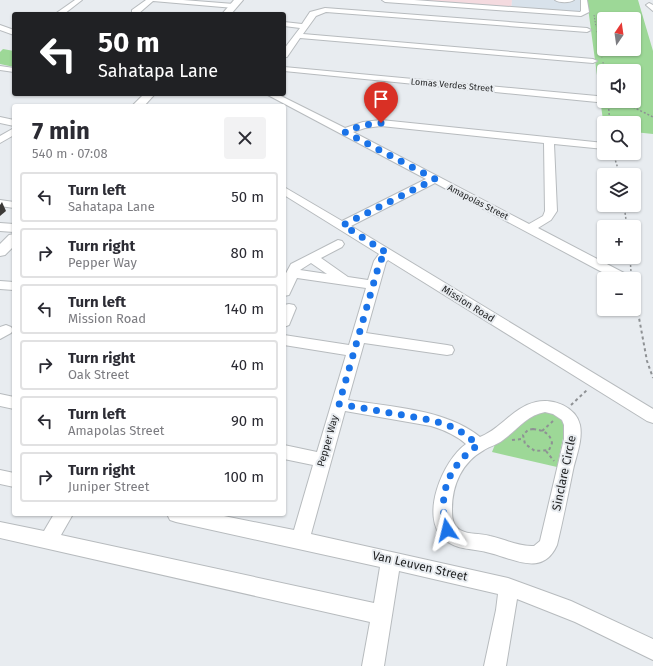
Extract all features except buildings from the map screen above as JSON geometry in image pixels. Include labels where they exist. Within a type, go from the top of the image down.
[{"type":"main road","points":[[228,12],[237,3]]},
{"type":"main road","points":[[140,104],[148,96]]},
{"type":"main road","points":[[0,252],[12,240]]},
{"type":"street","points":[[62,12],[80,0]]},
{"type":"street","points":[[135,12],[150,0]]},
{"type":"street","points":[[156,0],[237,3]]},
{"type":"street","points":[[385,0],[581,14],[585,12],[584,0]]},
{"type":"street","points":[[431,0],[503,5],[504,1],[490,0]]},
{"type":"street","points":[[558,0],[571,0]]},
{"type":"street","points":[[286,53],[311,16],[316,12],[333,10],[587,30]]},
{"type":"street","points":[[286,24],[304,26]]},
{"type":"street","points":[[0,26],[12,32]]},
{"type":"street","points":[[298,36],[594,61]]},
{"type":"street","points":[[0,68],[12,70]]},
{"type":"street","name":"Lomas Verdes Street","points":[[286,69],[597,99]]},
{"type":"street","name":"Amapolas Street","points":[[274,96],[615,272]]},
{"type":"street","points":[[0,120],[12,123]]},
{"type":"street","points":[[345,132],[363,125],[381,123],[597,145]]},
{"type":"street","points":[[0,140],[12,132]]},
{"type":"street","points":[[530,228],[547,218],[551,211],[549,140]]},
{"type":"street","points":[[343,225],[435,179]]},
{"type":"street","name":"Mission Road","points":[[286,191],[652,417]]},
{"type":"street","points":[[0,203],[12,205]]},
{"type":"street","points":[[0,227],[12,228]]},
{"type":"street","points":[[286,287],[295,267],[338,244]]},
{"type":"street","name":"Pepper Way","points":[[300,540],[380,261],[387,253]]},
{"type":"street","points":[[312,258],[345,280]]},
{"type":"street","points":[[292,273],[374,285]]},
{"type":"street","points":[[286,317],[290,308]]},
{"type":"street","points":[[286,340],[447,350]]},
{"type":"street","points":[[0,400],[12,403]]},
{"type":"street","points":[[339,404],[431,420],[448,425],[465,434],[478,445]]},
{"type":"street","name":"Sinclare Circle","points":[[545,406],[554,408],[568,417],[573,427],[572,440],[548,545],[543,552],[535,555],[524,555],[491,545],[465,541],[453,536],[447,530],[443,517],[444,499],[448,478],[456,464],[466,453],[478,445],[490,440],[526,410],[534,407],[545,406]]},
{"type":"street","points":[[286,452],[323,460]]},
{"type":"street","points":[[0,477],[12,480]]},
{"type":"street","points":[[48,540],[63,516]]},
{"type":"street","name":"Van Leuven Street","points":[[186,516],[391,560],[508,587],[537,597],[621,634],[653,650]]},
{"type":"street","points":[[0,530],[382,615]]},
{"type":"street","points":[[373,666],[391,560]]},
{"type":"street","points":[[495,666],[507,604],[508,587]]},
{"type":"path","points":[[635,108],[653,118]]},
{"type":"path","points":[[639,316],[647,361],[653,378]]},
{"type":"path","points":[[538,429],[550,436],[552,443],[549,450],[541,452],[530,449],[523,443],[523,435],[525,432],[528,430],[538,429]]},
{"type":"shaded area","points":[[399,0],[512,0],[511,9]]},
{"type":"shaded area","points":[[512,0],[581,0],[583,13],[511,9]]},
{"type":"green space","points":[[587,0],[638,0],[653,51],[653,134],[641,133],[641,116],[602,116],[601,108],[641,108],[641,64],[597,64],[597,75]]},
{"type":"green space","points":[[3,49],[12,51],[12,67],[0,64],[0,52]]},
{"type":"green space","points":[[536,411],[546,412],[558,417],[565,429],[557,467],[492,452],[496,442]]},
{"type":"route","points":[[381,123],[363,125],[345,132],[435,179],[343,225],[387,253],[380,261],[339,404],[431,420],[448,425],[465,434],[478,445],[466,453],[456,464],[448,478],[444,499],[443,517],[447,530]]}]
